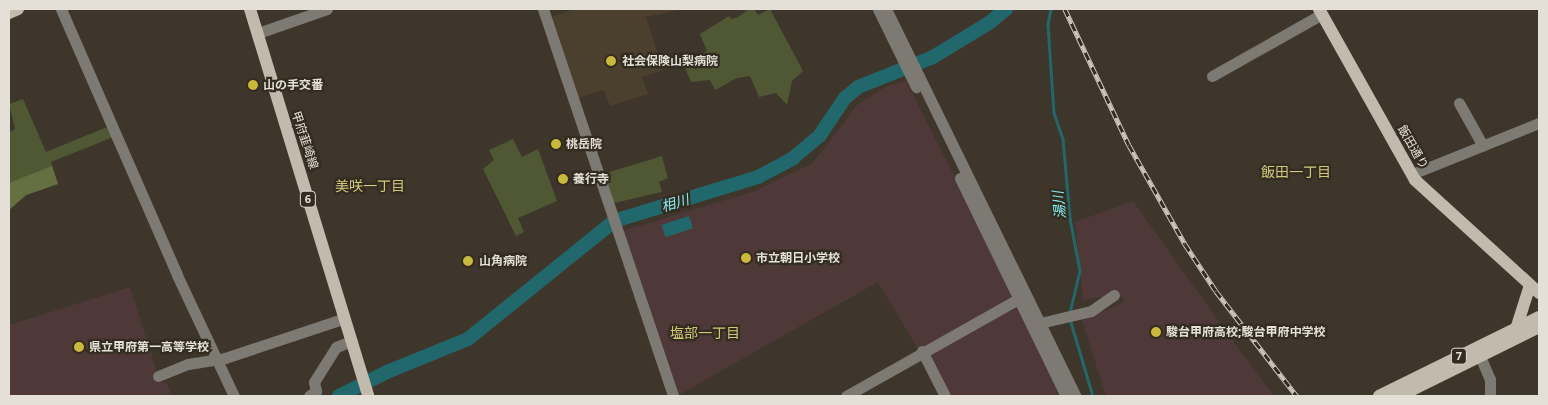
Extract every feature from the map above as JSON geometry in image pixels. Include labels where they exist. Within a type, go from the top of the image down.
[{"type":"main road","points":[[9,13],[18,9]]},
{"type":"main road","name":"甲府韮崎線","points":[[250,9],[368,395]]},
{"type":"main road","name":"飯田通り","points":[[1320,11],[1412,174],[1535,289]]},
{"type":"main road","points":[[1517,326],[1535,289]]},
{"type":"main road","name":"7","points":[[1400,396],[1517,326],[1539,317]]},
{"type":"main road","name":"7","points":[[1379,396],[1477,351],[1539,327]]},
{"type":"street","points":[[61,9],[234,396]]},
{"type":"street","points":[[258,32],[327,9]]},
{"type":"street","points":[[543,9],[619,230],[673,396]]},
{"type":"street","points":[[882,9],[1018,299],[1066,396]]},
{"type":"street","points":[[1212,76],[1320,11]]},
{"type":"street","points":[[915,77],[1076,396]]},
{"type":"street","points":[[1459,103],[1483,146]]},
{"type":"street","points":[[1412,174],[1539,123]]},
{"type":"street","points":[[1040,323],[1091,311],[1114,295]]},
{"type":"street","points":[[846,396],[864,392],[922,351],[1018,299]]},
{"type":"street","points":[[158,376],[165,371],[215,357],[225,358],[345,318]]},
{"type":"street","points":[[309,396],[316,391],[314,382],[336,347],[352,341]]},
{"type":"street","points":[[922,351],[945,396]]},
{"type":"street","points":[[1477,351],[1490,379],[1490,396]]},
{"type":"shaded area","name":"社会保険山梨病院","points":[[575,9],[683,9],[646,17],[663,70],[642,77],[648,94],[610,106],[604,90],[575,99],[546,19]]},
{"type":"shaded area","points":[[906,81],[1066,396],[946,396],[878,282],[677,396],[622,231],[755,191],[813,163],[858,104],[887,86]]},
{"type":"shaded area","name":"駿台甲府高校;駿台甲府中学校","points":[[1133,201],[1274,396],[1106,396],[1082,320],[1124,302],[1120,294],[1083,300],[1075,222]]},
{"type":"shaded area","name":"県立甲府第一高等学校","points":[[130,287],[160,382],[167,383],[172,396],[9,396],[9,325]]},
{"type":"green space","points":[[749,9],[754,9],[758,15],[770,9],[803,71],[792,81],[787,105],[776,93],[759,97],[750,76],[737,78],[715,90],[710,80],[691,82],[683,63],[707,51],[700,34],[729,16],[731,19],[738,17]]},
{"type":"green space","points":[[23,99],[46,152],[112,125],[116,136],[51,162],[58,184],[26,195],[9,210],[9,132],[15,129],[9,104]]},
{"type":"green space","points":[[513,139],[522,157],[538,149],[557,201],[518,218],[524,232],[516,236],[483,169],[494,160],[489,150]]},
{"type":"green space","points":[[662,156],[668,178],[659,182],[662,192],[610,204],[600,175]]},
{"type":"green space","points":[[52,166],[58,184],[26,195],[9,210],[9,183]]},
{"type":"water","points":[[689,216],[693,228],[665,237],[661,225]]},
{"type":"waterway","name":"相川","points":[[339,396],[387,372],[468,339],[614,221],[758,177],[793,158],[820,135],[845,98],[858,87],[933,57],[989,23],[1006,9]]},
{"type":"waterway","name":"湯川","points":[[1051,9],[1048,25],[1054,113],[1063,139],[1070,218],[1080,271],[1070,313]]},
{"type":"waterway","name":"湯川","points":[[1070,319],[1093,396]]},
{"type":"railway","points":[[1065,9],[1129,145],[1185,244],[1216,291],[1297,396]]},
{"type":"place","name":"社会保険山梨病院","points":[[611,61]]},
{"type":"place","name":"山の手交番","points":[[253,85]]},
{"type":"place","name":"桃岳院","points":[[556,144]]},
{"type":"place","name":"養行寺","points":[[563,179]]},
{"type":"place","name":"市立朝日小学校","points":[[746,258]]},
{"type":"place","name":"山角病院","points":[[468,261]]},
{"type":"place","name":"駿台甲府高校;駿台甲府中学校","points":[[1156,332]]},
{"type":"place","name":"県立甲府第一高等学校","points":[[79,347]]},
{"type":"district","name":"飯田一丁目","points":[[1296,172]]},
{"type":"district","name":"美咲一丁目","points":[[370,186]]},
{"type":"district","name":"塩部一丁目","points":[[705,333]]}]
